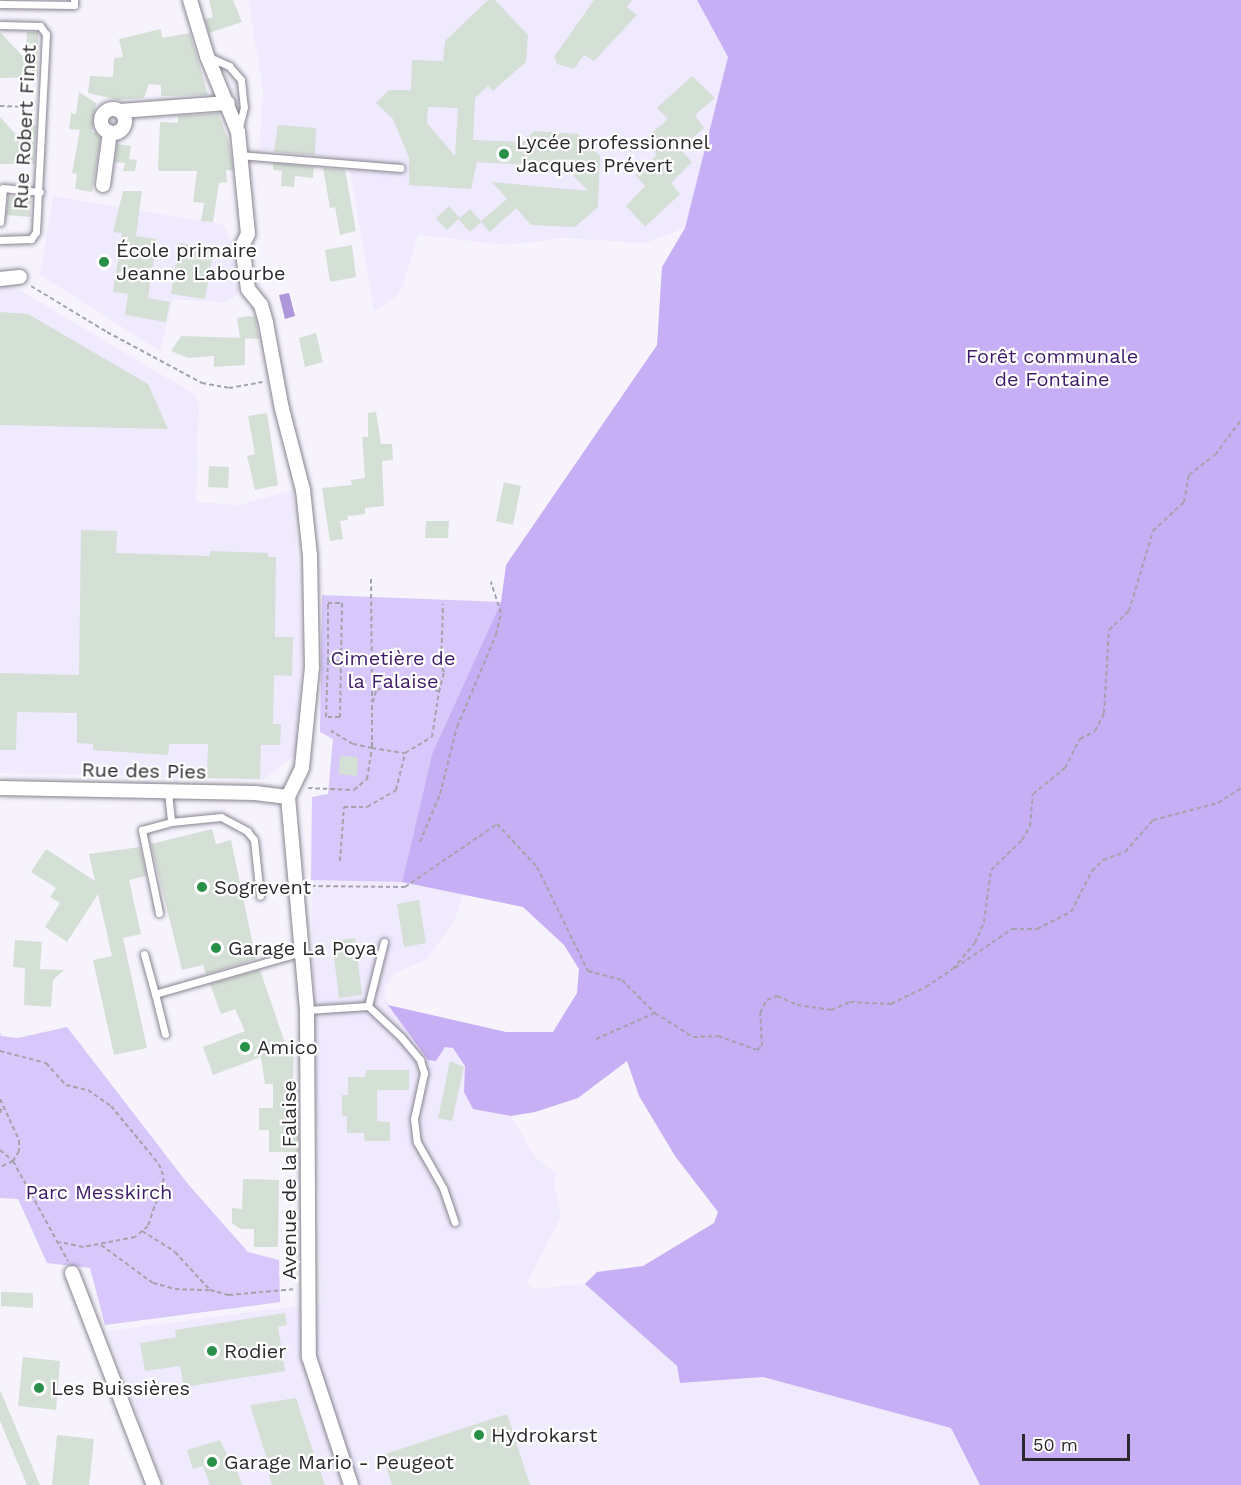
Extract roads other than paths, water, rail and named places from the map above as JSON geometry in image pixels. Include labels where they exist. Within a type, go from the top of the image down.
[{"type":"street","points":[[190,0],[207,56],[238,132],[248,234],[242,246],[249,289],[261,305],[303,490],[311,598],[312,667],[302,768],[288,797]]},
{"type":"street","points":[[103,185],[110,132],[103,127],[103,116],[109,110],[228,103]]},
{"type":"street","points":[[0,279],[25,281]]},
{"type":"street","name":"Rue des Pies","points":[[0,788],[255,793],[288,797]]},
{"type":"street","name":"Avenue de la Falaise","points":[[288,797],[307,1010],[309,1357],[351,1485]]},
{"type":"street","points":[[72,1273],[154,1485]]},
{"type":"lane","points":[[0,4],[74,4],[74,0]]},
{"type":"lane","name":"Rue Robert Finet","points":[[0,25],[43,28],[40,192],[34,236],[0,240]]},
{"type":"lane","points":[[207,56],[229,66],[241,80],[244,107],[238,132]]},
{"type":"lane","points":[[239,155],[400,168]]},
{"type":"lane","points":[[0,222],[3,188],[40,192]]},
{"type":"lane","points":[[168,792],[171,822]]},
{"type":"lane","points":[[159,913],[142,830],[171,822],[220,817],[247,831],[254,840],[260,896]]},
{"type":"lane","points":[[368,1006],[384,942]]},
{"type":"lane","points":[[155,994],[301,952]]},
{"type":"lane","points":[[144,954],[165,1034]]},
{"type":"lane","points":[[307,1010],[368,1006],[401,1036],[420,1060],[424,1073],[414,1119],[417,1142],[443,1188],[455,1222]]},
{"type":"place","name":"Lycée professionnel Jacques Prévert","points":[[504,154]]},
{"type":"place","name":"École primaire Jeanne Labourbe","points":[[104,262]]},
{"type":"place","name":"Sogrevent","points":[[202,887]]},
{"type":"place","name":"Garage La Poya","points":[[216,948]]},
{"type":"place","name":"Amico","points":[[245,1047]]},
{"type":"place","name":"Rodier","points":[[212,1351]]},
{"type":"place","name":"Les Buissières","points":[[39,1388]]},
{"type":"place","name":"Hydrokarst","points":[[479,1435]]},
{"type":"place","name":"Garage Mario - Peugeot","points":[[212,1462]]},
{"type":"park label","name":"Forêt communale de Fontaine","points":[[1052,368]]},
{"type":"park label","name":"Cimetière de la Falaise","points":[[393,670]]},
{"type":"park label","name":"Parc Messkirch","points":[[99,1192]]}]
